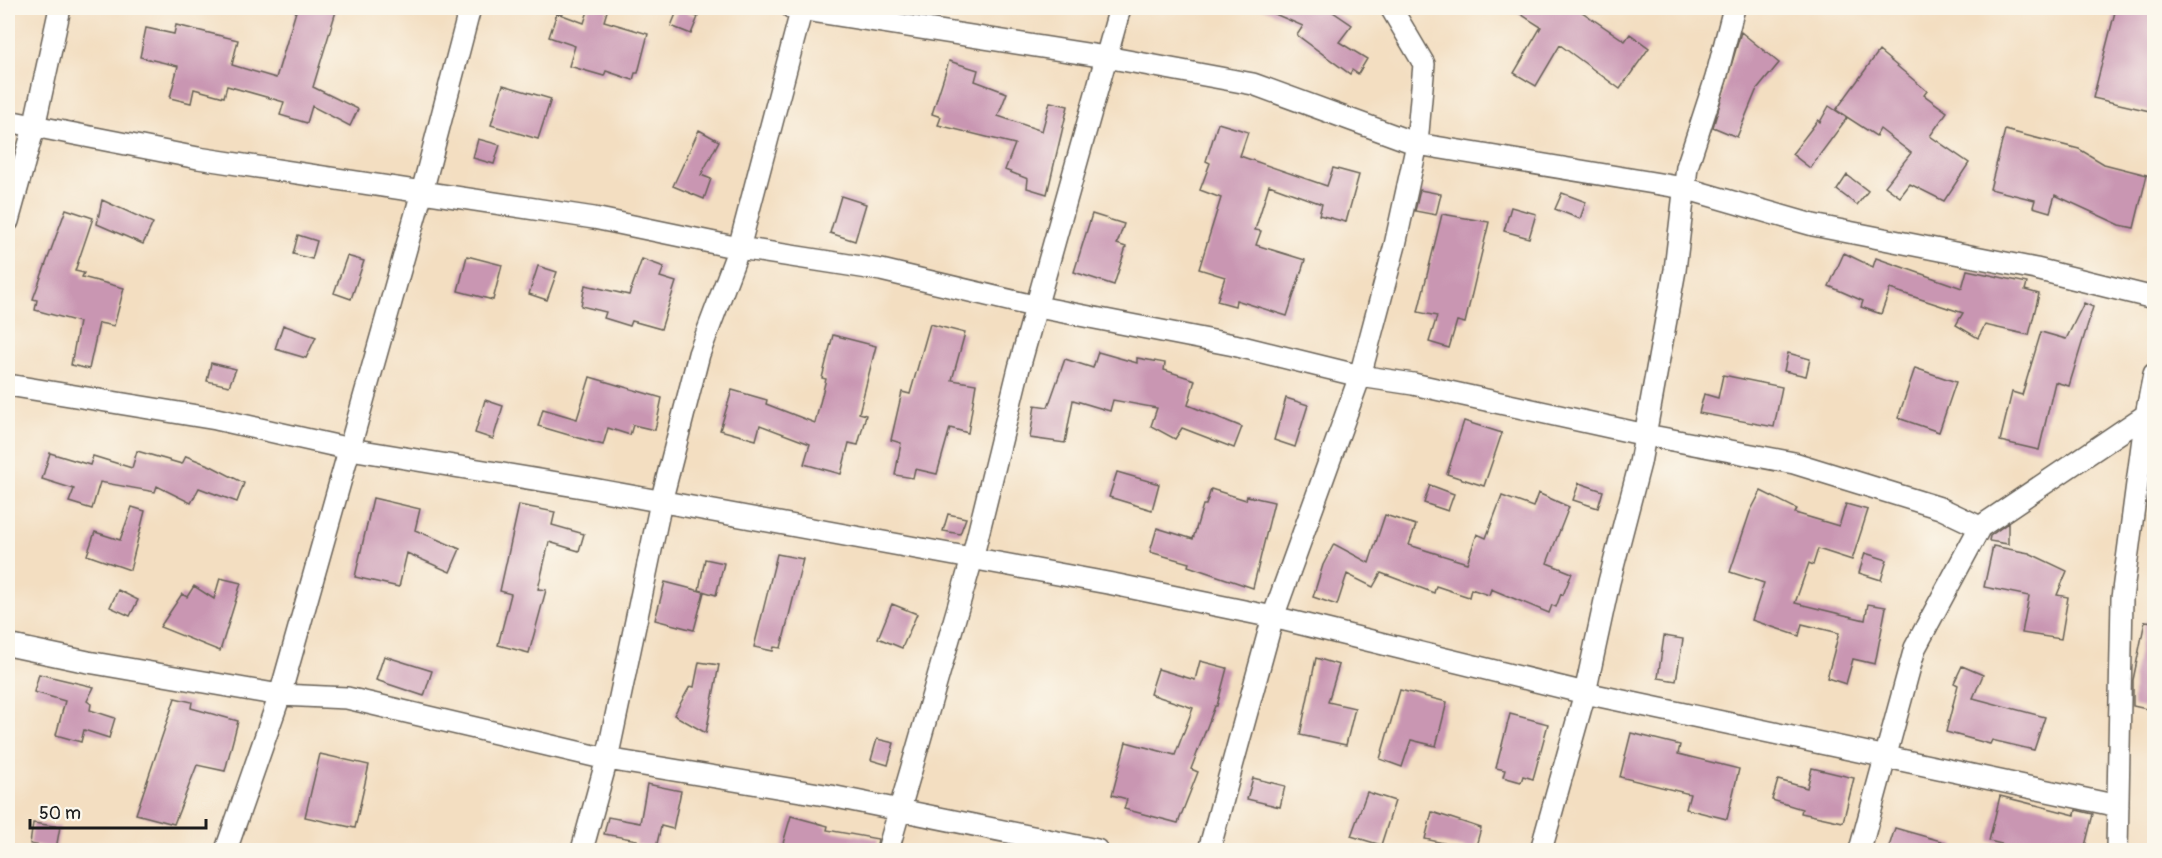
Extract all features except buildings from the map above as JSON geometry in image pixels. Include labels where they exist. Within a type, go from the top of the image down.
[{"type":"street","points":[[8,221],[34,127],[60,8]]},
{"type":"street","points":[[226,850],[280,695],[422,192],[470,8]]},
{"type":"street","points":[[582,850],[607,759],[661,502],[699,354],[739,248],[799,8],[1106,57],[1253,84],[1417,144],[1684,188],[1813,225],[2036,269],[2154,298]]},
{"type":"street","points":[[888,850],[972,559],[1019,368],[1038,307],[1120,8]]},
{"type":"street","points":[[1209,850],[1273,617],[1360,376],[1395,245],[1417,144],[1424,64],[1391,8]]},
{"type":"street","points":[[1541,850],[1585,693],[1646,435],[1675,270],[1687,167],[1716,78],[1734,8]]},
{"type":"street","points":[[8,121],[198,158],[594,218],[739,248],[881,270],[1038,307],[1234,345],[1360,376],[1413,384],[1646,435],[1794,463],[1921,501],[1980,527]]},
{"type":"street","points":[[2117,850],[2122,598],[2150,416],[2154,374]]},
{"type":"street","points":[[8,385],[216,419],[350,449],[661,502],[1273,617],[1585,693],[1888,755],[2118,806]]},
{"type":"street","points":[[1860,850],[1888,755],[1915,648],[1980,527],[2150,416]]},
{"type":"street","points":[[8,645],[88,662],[280,695],[347,698],[607,759],[899,810],[1097,850]]}]
